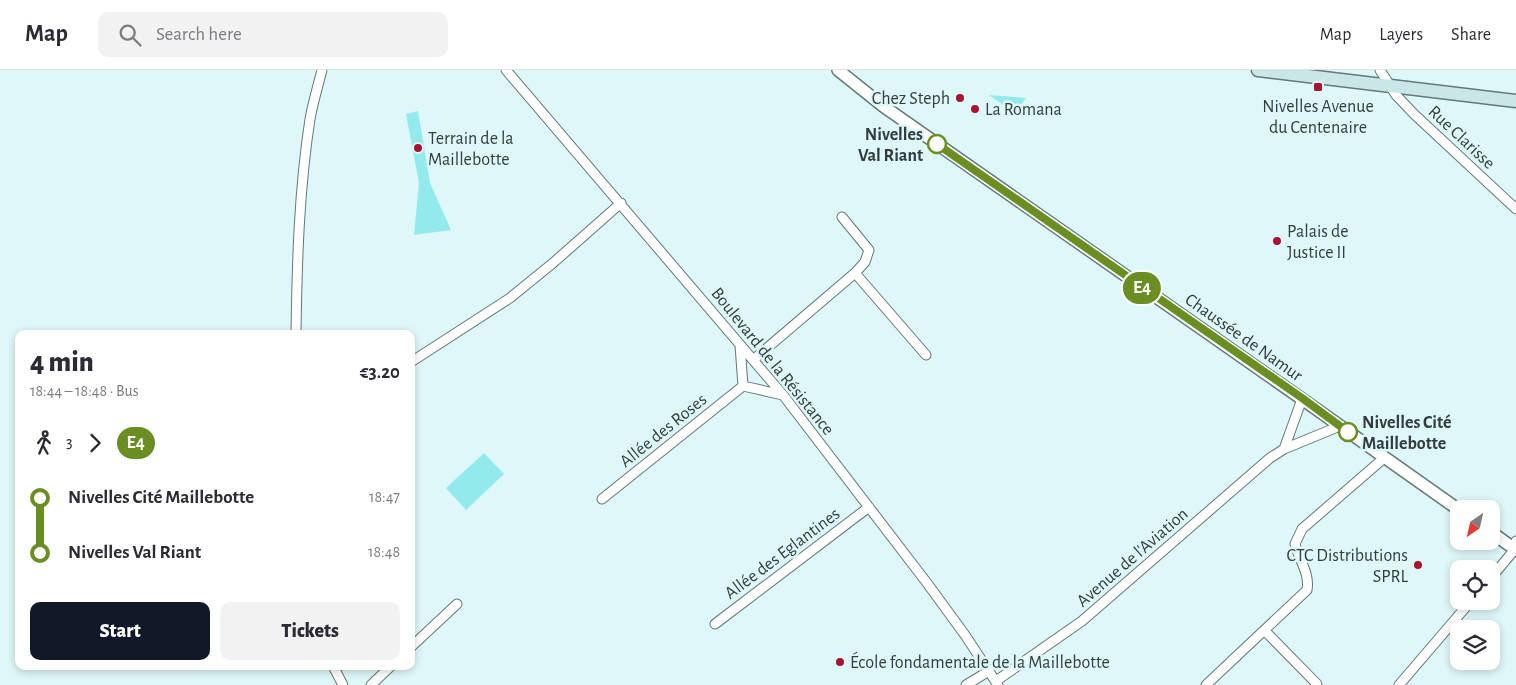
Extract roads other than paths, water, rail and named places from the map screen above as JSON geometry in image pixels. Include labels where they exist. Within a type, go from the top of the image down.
[{"type":"main road","points":[[1258,70],[1516,101]]},
{"type":"street","points":[[296,330],[303,172],[310,117],[322,70]]},
{"type":"street","name":"Boulevard de la Résistance","points":[[506,70],[783,395],[954,620],[997,683]]},
{"type":"street","name":"Chaussée de Namur","points":[[838,70],[883,106],[1302,398],[1450,504]]},
{"type":"street","name":"Rue Clarisse","points":[[1380,70],[1396,95],[1432,132],[1516,209]]},
{"type":"street","points":[[415,359],[510,298],[621,204]]},
{"type":"street","points":[[753,360],[855,273],[864,262],[870,250],[842,217]]},
{"type":"street","points":[[855,273],[926,355]]},
{"type":"street","points":[[740,345],[743,386],[783,395]]},
{"type":"street","name":"Allée des Roses","points":[[602,499],[743,386]]},
{"type":"street","points":[[1284,450],[1302,398]]},
{"type":"street","name":"Avenue de l'Aviation","points":[[997,683],[1082,621],[1270,458],[1340,426]]},
{"type":"street","points":[[1206,685],[1307,590],[1307,572],[1298,555],[1295,544],[1298,535],[1302,529],[1384,458]]},
{"type":"street","name":"Allée des Eglantines","points":[[716,624],[869,508]]},
{"type":"street","points":[[1500,537],[1516,547],[1500,567]]},
{"type":"street","points":[[415,643],[457,604]]},
{"type":"street","points":[[1399,685],[1463,610]]},
{"type":"street","points":[[1264,630],[1317,684]]},
{"type":"street","points":[[335,670],[343,685]]},
{"type":"street","points":[[370,685],[387,670]]},
{"type":"street","points":[[966,685],[988,671]]},
{"type":"place","name":"Nivelles Avenue du Centenaire","points":[[1318,87]]},
{"type":"place","name":"Chez Steph","points":[[960,98]]},
{"type":"place","name":"La Romana","points":[[975,109]]},
{"type":"place","name":"Nivelles Val Riant","points":[[937,144]]},
{"type":"place","name":"Terrain de la Maillebotte","points":[[418,148]]},
{"type":"place","name":"Palais de Justice II","points":[[1277,241]]},
{"type":"place","name":"Nivelles Cité Maillebotte","points":[[1348,432]]},
{"type":"place","name":"CTC Distributions SPRL","points":[[1418,565]]},
{"type":"place","name":"École fondamentale de la Maillebotte","points":[[840,662]]}]
